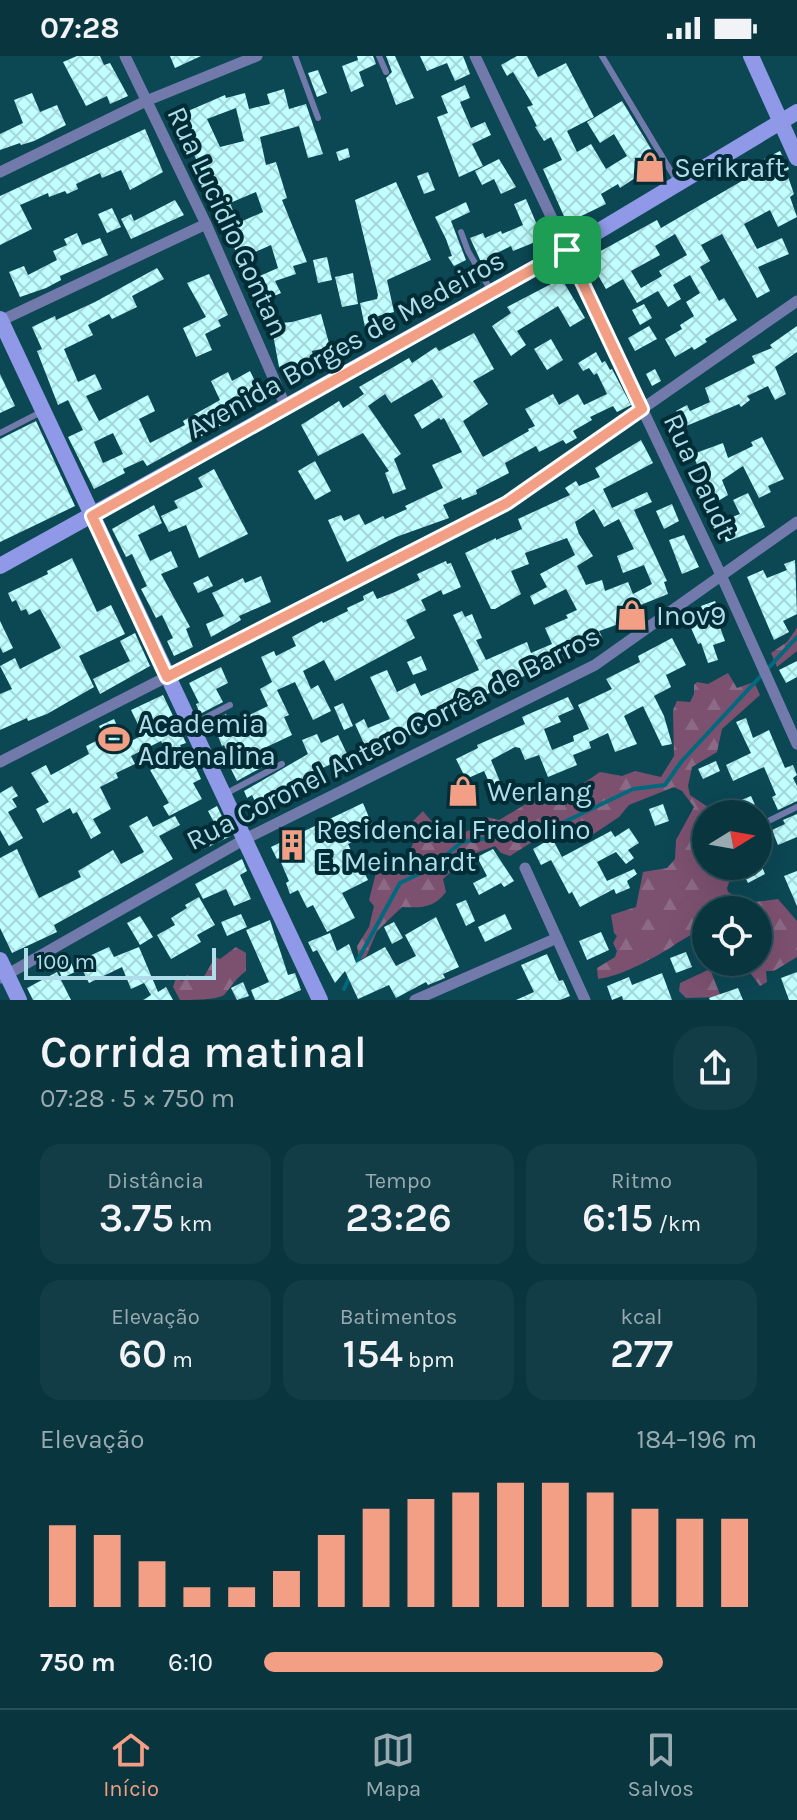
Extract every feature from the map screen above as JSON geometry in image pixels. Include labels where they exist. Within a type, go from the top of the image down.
[{"type":"main road","points":[[751,56],[797,158]]},
{"type":"main road","name":"Avenida Borges de Medeiros","points":[[0,566],[567,250],[797,112]]},
{"type":"main road","points":[[0,320],[320,1000]]},
{"type":"main road","points":[[2,971],[19,1000]]},
{"type":"street","name":"Rua Lucidio Gontan","points":[[125,56],[206,224],[286,407]]},
{"type":"street","points":[[0,172],[146,101],[257,56]]},
{"type":"street","name":"Rua Daudt","points":[[475,56],[721,575],[797,744]]},
{"type":"street","points":[[0,320],[206,224]]},
{"type":"street","points":[[0,762],[507,503],[797,301]]},
{"type":"street","name":"Rua Coronel Antero Corrêa de Barros","points":[[2,971],[245,839],[595,665],[797,522]]},
{"type":"street","points":[[525,868],[585,1000]]},
{"type":"street","points":[[415,1000],[557,938]]},
{"type":"lane","points":[[295,56],[318,118]]},
{"type":"lane","points":[[379,56],[386,72]]},
{"type":"lane","points":[[602,56],[678,184]]},
{"type":"lane","points":[[461,232],[491,292]]},
{"type":"lane","points":[[0,433],[43,411]]},
{"type":"lane","points":[[190,725],[230,705]]},
{"type":"lane","points":[[224,795],[282,764]]},
{"type":"lane","points":[[772,819],[797,807]]},
{"type":"green space","points":[[797,628],[797,651],[777,667],[771,653],[787,642]]},
{"type":"green space","points":[[728,673],[737,688],[754,682],[760,695],[722,729],[717,752],[692,767],[688,786],[690,795],[698,800],[692,800],[692,804],[682,791],[674,787],[629,805],[619,817],[586,839],[562,839],[553,834],[540,837],[510,856],[501,853],[495,846],[468,856],[443,879],[446,892],[437,901],[427,906],[402,907],[377,931],[366,957],[359,960],[357,946],[369,927],[374,906],[369,900],[377,869],[395,864],[408,854],[414,839],[413,821],[423,811],[443,830],[463,832],[487,817],[499,820],[526,804],[533,791],[548,785],[559,800],[600,772],[622,776],[635,771],[661,777],[674,756],[673,710],[677,701],[690,702],[697,682],[708,684]]},
{"type":"green space","points":[[692,811],[692,880],[730,880],[728,892],[735,896],[692,896],[692,935],[633,968],[598,979],[597,968],[615,957],[617,951],[613,943],[617,936],[611,915],[636,907],[643,872],[667,868],[675,859],[676,840]]},
{"type":"green space","points":[[778,899],[797,921],[797,957],[774,971],[772,900]]},
{"type":"green space","points":[[236,947],[246,953],[246,971],[224,995],[180,1000],[173,987],[176,978],[182,981],[187,975],[199,980],[215,957],[220,959]]},
{"type":"green space","points":[[695,976],[713,976],[721,997],[686,998],[679,991],[680,983]]},
{"type":"green space","points":[[752,976],[766,976],[767,982],[760,986]]},
{"type":"building","points":[[77,56],[100,56],[104,65],[110,63],[128,96],[110,104],[107,96],[86,106],[63,62]]},
{"type":"building","points":[[170,56],[201,56],[175,68]]},
{"type":"building","points":[[357,56],[373,56],[376,64],[359,72],[364,86],[351,92],[342,66],[358,60]]},
{"type":"building","points":[[386,56],[395,56],[414,98],[396,105],[386,78],[392,72]]},
{"type":"building","points":[[420,56],[463,56],[470,74],[455,81],[447,63],[427,71]]},
{"type":"building","points":[[517,56],[527,56],[538,77],[566,63],[594,117],[567,131],[577,152],[591,144],[606,169],[627,156],[614,134],[600,143],[587,122],[622,101],[659,162],[620,188],[618,184],[601,194],[606,204],[567,223],[543,169],[562,160],[551,137],[544,141],[535,127],[527,107],[533,105],[513,72],[507,76],[501,65]]},
{"type":"building","points":[[318,70],[327,93],[317,97],[308,73]]},
{"type":"building","points":[[465,85],[470,98],[460,102],[471,128],[485,122],[491,135],[472,144],[483,166],[459,177],[437,117],[448,113],[441,96]]},
{"type":"building","points":[[284,89],[289,109],[306,104],[323,154],[308,158],[299,126],[260,137],[266,165],[276,162],[287,198],[282,200],[307,262],[293,266],[296,274],[275,281],[281,293],[265,300],[255,278],[278,268],[271,245],[239,259],[223,230],[229,227],[221,207],[214,209],[200,179],[204,177],[197,161],[183,131],[179,133],[172,118],[225,95],[226,98],[245,93],[249,109],[270,104],[267,94]],"holes":[[[236,108],[244,141],[220,147],[207,119]],[[256,192],[263,212],[238,223],[230,203]]]},
{"type":"building","points":[[32,93],[40,112],[57,105],[66,125],[34,141],[0,150],[0,134],[23,123],[14,100]]},
{"type":"building","points":[[145,129],[163,172],[130,190],[121,170],[102,178],[100,173],[76,184],[78,189],[67,194],[65,191],[49,197],[48,193],[20,205],[32,229],[0,245],[0,196]]},
{"type":"building","points":[[348,148],[350,157],[339,161],[336,152]]},
{"type":"building","points":[[780,151],[789,169],[786,171],[794,194],[790,197],[797,217],[778,227],[770,210],[744,224],[757,249],[782,238],[789,254],[758,267],[770,291],[757,298],[722,234],[701,245],[710,261],[700,267],[719,301],[724,298],[737,320],[705,339],[707,342],[694,350],[692,347],[675,357],[665,339],[682,329],[680,325],[694,316],[686,302],[700,293],[690,275],[673,285],[681,299],[668,307],[658,291],[637,303],[623,279],[606,289],[588,258],[657,220],[661,228],[747,178],[745,175],[766,162],[764,159]],"holes":[[[675,234],[687,255],[659,271],[662,276],[641,288],[631,271],[660,255],[655,246]]]},
{"type":"building","points":[[499,159],[516,187],[501,194],[494,179],[482,185],[475,171]]},
{"type":"building","points":[[428,172],[435,190],[424,194],[417,176]]},
{"type":"building","points":[[396,182],[431,260],[387,280],[394,312],[378,316],[381,329],[366,332],[360,303],[377,299],[378,295],[355,200]]},
{"type":"building","points":[[526,199],[537,225],[541,223],[549,244],[536,250],[533,243],[513,251],[511,246],[482,264],[470,238],[483,233],[485,238],[501,231],[502,234],[523,225],[514,204]]},
{"type":"building","points":[[175,200],[184,215],[131,239],[121,219],[131,214],[134,221]]},
{"type":"building","points":[[466,202],[470,212],[451,221],[466,260],[454,266],[435,217]]},
{"type":"building","points":[[112,208],[121,227],[107,233],[98,214]]},
{"type":"building","points":[[77,233],[82,245],[100,238],[108,255],[60,276],[61,280],[46,288],[20,297],[9,272],[24,266],[28,275],[57,260],[53,251],[67,245],[64,239]]},
{"type":"building","points":[[327,257],[332,280],[318,283],[313,260]]},
{"type":"building","points":[[157,268],[164,279],[132,296],[137,307],[112,319],[109,314],[88,325],[93,335],[64,349],[78,382],[95,374],[102,389],[86,396],[99,421],[148,395],[155,411],[139,419],[150,443],[185,425],[183,421],[220,400],[211,381],[228,372],[232,381],[250,371],[263,397],[246,405],[244,401],[221,412],[227,422],[147,466],[143,460],[123,469],[125,473],[94,489],[68,437],[83,430],[68,400],[58,405],[37,351],[42,349],[32,327],[95,302]],"holes":[[[113,433],[123,454],[103,463],[94,442]]]},
{"type":"building","points":[[353,273],[358,304],[342,307],[335,277]]},
{"type":"building","points":[[209,274],[228,315],[218,320],[221,326],[205,334],[212,350],[196,357],[183,328],[206,317],[187,283]]},
{"type":"building","points":[[560,276],[585,318],[570,327],[558,306],[517,331],[526,345],[511,356],[492,326],[511,313],[507,307]]},
{"type":"building","points":[[644,304],[652,318],[640,325],[632,310]]},
{"type":"building","points":[[321,314],[330,347],[312,351],[315,365],[280,372],[271,324]]},
{"type":"building","points":[[649,326],[657,339],[635,351],[628,338]]},
{"type":"building","points":[[797,326],[797,352],[775,367],[786,394],[775,400],[768,386],[747,396],[750,400],[741,407],[739,404],[679,429],[688,450],[678,454],[664,419],[678,414],[676,411],[687,405],[690,411],[710,402],[705,388],[755,363],[752,356],[772,348],[770,345]]},
{"type":"building","points":[[474,333],[494,369],[473,381],[488,404],[463,421],[483,457],[535,426],[525,409],[553,394],[559,405],[578,394],[584,405],[607,394],[597,373],[594,375],[589,368],[583,371],[578,363],[596,352],[602,363],[605,361],[612,369],[631,405],[617,412],[613,406],[590,417],[592,420],[573,431],[577,438],[566,444],[563,440],[539,452],[536,446],[505,463],[509,473],[476,490],[477,494],[443,505],[449,518],[396,537],[347,562],[328,520],[341,515],[344,521],[359,514],[365,525],[407,509],[405,506],[443,488],[432,465],[462,452],[444,418],[422,429],[414,415],[443,397],[432,379],[391,403],[385,394],[368,406],[401,454],[394,459],[406,489],[393,494],[385,473],[389,471],[363,433],[318,456],[301,425],[339,401],[343,408],[364,394],[359,387],[409,358],[412,363],[436,347],[439,351]]},
{"type":"building","points":[[551,339],[563,360],[547,370],[534,349]]},
{"type":"building","points":[[655,369],[661,381],[652,386],[646,374]]},
{"type":"building","points":[[0,374],[15,406],[0,413]]},
{"type":"building","points":[[36,421],[75,506],[0,542],[0,439]]},
{"type":"building","points":[[762,437],[784,479],[768,486],[771,492],[759,498],[743,466],[722,480],[728,495],[718,501],[712,489],[700,496],[692,483],[702,478],[693,454],[723,443],[728,458],[753,446],[751,442]]},
{"type":"building","points":[[641,440],[653,463],[603,489],[612,508],[647,492],[652,502],[634,510],[667,581],[664,582],[668,594],[638,606],[640,612],[599,631],[603,639],[576,652],[578,654],[540,669],[542,673],[531,678],[529,674],[505,684],[485,695],[486,698],[412,729],[414,733],[400,740],[382,747],[380,741],[366,748],[355,724],[364,719],[368,728],[390,719],[370,677],[387,670],[397,692],[415,683],[421,696],[479,670],[453,615],[462,611],[465,617],[472,614],[482,638],[476,640],[486,660],[527,642],[531,653],[552,644],[545,628],[568,618],[566,615],[577,610],[566,589],[534,605],[530,596],[547,587],[540,574],[575,555],[567,538],[525,553],[529,564],[511,571],[521,594],[495,609],[491,609],[465,553],[522,529],[518,519],[570,495],[565,488],[576,481],[579,486],[600,477],[595,468]],"holes":[[[594,509],[604,527],[619,519],[634,549],[617,556],[623,573],[644,565],[652,584],[633,594],[628,582],[605,591],[602,580],[586,585],[577,566],[593,556],[575,522]]]},
{"type":"building","points":[[315,461],[331,491],[315,500],[298,471]]},
{"type":"building","points":[[214,469],[248,534],[199,558],[186,525],[169,532],[161,516],[178,508],[174,501],[203,487],[198,478]]},
{"type":"building","points":[[748,493],[765,527],[726,542],[719,522],[740,514],[733,500]]},
{"type":"building","points":[[672,504],[679,521],[664,529],[656,511]]},
{"type":"building","points":[[154,505],[162,523],[138,535],[150,561],[171,551],[178,567],[161,574],[190,627],[186,629],[193,647],[174,656],[167,641],[173,638],[162,615],[156,618],[141,589],[147,586],[132,554],[126,557],[112,529]]},
{"type":"building","points":[[684,535],[699,567],[682,574],[669,540]]},
{"type":"building","points":[[72,558],[97,612],[111,605],[125,634],[79,656],[94,687],[47,714],[28,721],[27,718],[0,730],[0,694],[12,689],[0,666],[15,658],[20,669],[61,648],[40,609],[29,615],[26,609],[21,611],[8,593],[48,574],[47,571]]},
{"type":"building","points":[[795,560],[797,614],[783,621],[789,632],[774,640],[747,577],[763,570],[767,578],[787,570],[784,564]]},
{"type":"building","points":[[446,561],[447,564],[451,563],[461,587],[443,595],[441,590],[421,600],[426,610],[406,620],[415,638],[335,681],[324,660],[303,671],[311,689],[318,685],[331,711],[313,720],[295,682],[277,690],[289,715],[284,717],[292,735],[260,750],[268,764],[237,781],[231,769],[235,767],[212,721],[226,714],[231,724],[268,706],[260,689],[272,682],[261,657],[274,651],[276,656],[296,646],[292,637],[348,611],[347,608],[364,600],[363,596],[373,591],[377,599],[395,592],[420,580],[417,574]]},
{"type":"building","points":[[208,576],[213,586],[198,593],[193,583]]},
{"type":"building","points":[[261,576],[271,602],[239,616],[241,620],[211,637],[206,624],[224,616],[212,593],[243,578],[245,583]]},
{"type":"building","points":[[715,601],[725,625],[720,627],[725,641],[713,645],[718,660],[708,663],[688,621],[704,614],[701,606]]},
{"type":"building","points":[[0,621],[13,648],[3,653],[0,647]]},
{"type":"building","points":[[135,633],[150,666],[100,694],[93,679],[130,661],[120,641]]},
{"type":"building","points":[[672,638],[686,665],[666,675],[671,687],[654,696],[672,744],[662,746],[643,706],[624,716],[637,744],[615,752],[608,733],[589,742],[591,748],[573,755],[577,765],[548,777],[539,755],[525,760],[520,748],[515,747],[491,760],[506,796],[497,800],[484,771],[466,779],[456,759],[478,748],[477,745],[525,724],[522,717],[568,697],[574,709],[558,716],[561,722],[544,729],[552,750],[574,741],[573,736],[589,729],[578,705],[612,689],[606,679],[640,662],[638,656]]},
{"type":"building","points":[[421,656],[427,670],[413,675],[407,662]]},
{"type":"building","points":[[797,661],[797,677],[786,683],[779,670]]},
{"type":"building","points":[[221,667],[228,683],[216,689],[223,702],[200,714],[196,704],[199,703],[189,683]]},
{"type":"building","points":[[163,695],[186,743],[180,745],[190,768],[195,766],[201,779],[193,783],[202,799],[169,816],[163,806],[169,803],[150,770],[170,761],[161,741],[131,756],[135,764],[116,773],[118,778],[100,787],[111,809],[93,819],[101,833],[91,839],[77,812],[73,814],[70,808],[43,823],[36,809],[49,802],[31,773],[46,765],[51,775],[89,754],[86,746],[104,737],[99,726],[114,719],[125,744],[143,735],[131,710]]},
{"type":"building","points":[[343,703],[353,726],[344,730],[334,707]]},
{"type":"building","points":[[746,718],[753,738],[769,730],[785,768],[793,765],[797,775],[793,778],[797,786],[797,801],[778,810],[772,797],[776,795],[764,767],[733,781],[726,765],[751,753],[736,722]]},
{"type":"building","points":[[317,734],[321,743],[338,735],[348,756],[310,774],[315,786],[261,814],[252,795],[247,798],[244,791],[308,754],[302,740]]},
{"type":"building","points":[[716,761],[720,771],[703,779],[698,769]]},
{"type":"building","name":"Werlang","points":[[464,780],[471,796],[461,801],[454,785]]},
{"type":"building","points":[[12,786],[18,796],[12,799],[17,807],[8,812],[23,838],[9,846],[0,830],[0,793]]},
{"type":"building","points":[[363,803],[375,832],[348,844],[368,880],[342,893],[355,918],[327,932],[313,905],[307,908],[298,890],[290,894],[286,883],[289,881],[271,847]]},
{"type":"building","points":[[663,804],[669,821],[655,826],[649,809]]},
{"type":"building","points":[[217,806],[231,836],[204,849],[198,836],[216,826],[208,811]]},
{"type":"building","points":[[797,814],[797,837],[778,845],[772,830],[785,824],[783,820]]},
{"type":"building","points":[[147,816],[153,827],[175,816],[180,825],[159,836],[173,859],[54,925],[57,932],[12,953],[0,928],[0,858],[17,849],[39,898],[81,877],[78,871],[113,850],[121,864],[144,852],[129,826]]},
{"type":"building","points":[[629,828],[639,843],[628,850],[634,858],[626,864],[616,852],[597,862],[607,881],[634,869],[637,874],[627,881],[630,888],[616,894],[614,889],[580,907],[572,892],[569,894],[551,860],[541,865],[533,849],[552,838],[562,857],[611,831],[615,837]]},
{"type":"building","points":[[493,849],[514,881],[504,887],[501,883],[479,895],[473,883],[487,876],[477,857]]},
{"type":"building","points":[[242,859],[247,871],[240,875],[251,899],[234,906],[226,889],[203,899],[195,884]]},
{"type":"building","points":[[797,871],[797,906],[784,876]]},
{"type":"building","points":[[199,897],[215,925],[197,935],[201,942],[171,959],[157,935],[175,925],[171,918]]},
{"type":"building","points":[[466,900],[475,921],[466,926],[456,904]]},
{"type":"building","points":[[241,914],[247,927],[227,936],[221,922]]},
{"type":"building","points":[[505,914],[512,929],[485,942],[478,927]]},
{"type":"building","points":[[140,916],[153,937],[140,945],[127,923]]},
{"type":"building","points":[[436,917],[459,967],[443,974],[445,978],[428,985],[426,982],[396,998],[389,985],[358,999],[345,971],[335,983],[317,950],[313,952],[308,942],[330,933],[337,951],[349,944],[356,963],[385,947],[396,966],[416,956],[405,935]]},
{"type":"building","points":[[270,920],[288,975],[295,973],[301,990],[278,1000],[255,1000],[251,990],[269,982],[246,930]]},
{"type":"building","points":[[394,922],[403,938],[392,944],[384,927]]},
{"type":"building","points":[[601,932],[609,950],[587,960],[579,941]]},
{"type":"building","points":[[109,947],[114,957],[139,947],[158,992],[166,987],[173,1000],[143,1000],[151,995],[144,983],[131,989],[122,967],[89,983],[78,961]]},
{"type":"building","points":[[686,952],[692,967],[676,973],[670,958]]},
{"type":"building","points":[[547,954],[559,981],[563,980],[570,996],[560,1000],[516,1000],[534,992],[521,965]]},
{"type":"building","points":[[69,958],[75,972],[62,978],[56,963]]},
{"type":"building","points":[[57,972],[71,1000],[33,1000],[27,988]]},
{"type":"building","points":[[797,972],[797,1000],[789,1000],[781,978]]},
{"type":"building","points":[[662,973],[672,1000],[623,1000],[622,996],[612,1000],[607,986],[629,977],[632,985]]},
{"type":"building","points":[[243,982],[249,996],[237,1000],[231,988]]},
{"type":"building","points":[[738,988],[743,1000],[709,998]]},
{"type":"waterway","points":[[355,965],[400,883],[427,870],[462,842],[562,823],[633,789],[665,785],[681,762],[797,637]]},
{"type":"waterway","points":[[344,989],[350,976]]},
{"type":"place","name":"Serikraft","points":[[650,167]]},
{"type":"place","name":"Inov9","points":[[632,615]]},
{"type":"place","name":"Academia Adrenalina","points":[[114,739]]},
{"type":"place","name":"Werlang","points":[[463,791]]},
{"type":"place","name":"Residencial Fredolino E. Meinhardt","points":[[292,845]]},
{"type":"route","points":[[567,250],[642,409],[507,503],[167,677],[92,516],[567,250]]}]
